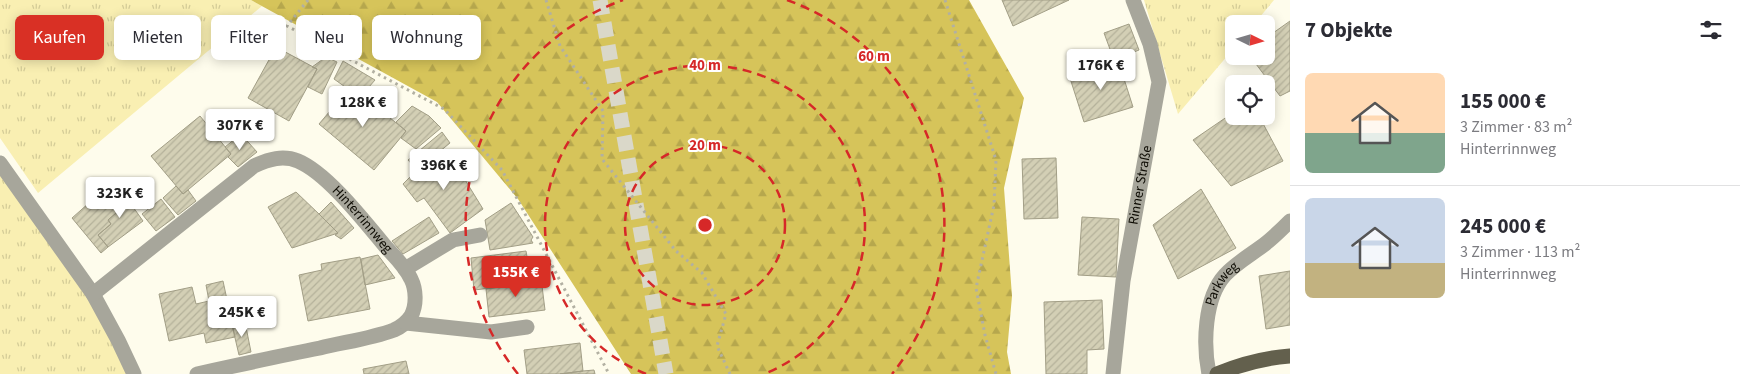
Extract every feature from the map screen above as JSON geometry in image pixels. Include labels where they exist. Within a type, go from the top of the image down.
[{"type":"main road","points":[[1217,374],[1263,359],[1290,356]]},
{"type":"street","name":"Rinner Straße","points":[[1113,374],[1123,281],[1159,82],[1150,44],[1132,0]]},
{"type":"street","name":"Hinterrinnweg","points":[[93,294],[254,166],[275,158],[287,158],[299,162],[332,188],[355,211],[405,269],[415,292],[415,304],[412,314],[406,323]]},
{"type":"street","points":[[0,163],[93,294],[134,374]]},
{"type":"street","name":"Parkweg","points":[[1209,374],[1206,350],[1210,303],[1216,287],[1225,274],[1267,243],[1290,221]]},
{"type":"street","points":[[405,269],[453,240],[480,235]]},
{"type":"street","points":[[197,374],[368,338],[396,329],[406,323],[491,332],[527,327]]},
{"type":"path","points":[[308,0],[287,26],[444,109],[502,170],[609,374]]},
{"type":"path","points":[[546,0],[560,46],[603,110],[602,159],[676,250],[702,273],[726,314],[717,346],[730,374]]},
{"type":"path","points":[[945,0],[996,160],[994,205],[976,288],[985,334],[996,374]]},
{"type":"green space","points":[[0,0],[251,0],[262,6],[251,15],[211,15],[211,49],[201,57],[201,15],[114,15],[114,60],[197,60],[38,193],[0,138]]},
{"type":"green space","points":[[251,0],[969,0],[1024,98],[1004,188],[1012,296],[1007,352],[1011,374],[631,374],[518,199],[437,102],[360,60],[362,60],[362,15],[296,15],[296,25],[286,19],[286,15],[278,15]]},
{"type":"green space","points":[[1144,0],[1274,0],[1262,15],[1225,15],[1225,59],[1178,114]]},
{"type":"green space","points":[[0,163],[23,194],[134,374],[0,374]]},
{"type":"building","points":[[1002,0],[1069,0],[1013,26]]},
{"type":"building","points":[[1290,21],[1290,91],[1280,96],[1275,89],[1275,75],[1264,75],[1257,65],[1275,65],[1275,32]]},
{"type":"building","points":[[1129,24],[1139,50],[1114,60],[1104,33]]},
{"type":"building","points":[[286,52],[296,58],[296,60],[300,60],[317,69],[289,121],[248,98],[269,60],[286,60]]},
{"type":"building","points":[[322,60],[337,62],[322,94],[308,87],[317,69],[312,67]]},
{"type":"building","points":[[1118,60],[1133,107],[1084,122],[1069,75]]},
{"type":"building","points":[[343,61],[375,80],[362,95],[351,86],[348,89],[334,79]]},
{"type":"building","points":[[351,86],[406,131],[374,170],[319,124]]},
{"type":"building","points":[[412,106],[429,116],[441,128],[416,149],[401,138],[406,131],[396,122]]},
{"type":"building","points":[[200,116],[231,154],[183,194],[151,156]]},
{"type":"building","points":[[1225,118],[1225,125],[1264,125],[1283,161],[1231,186],[1193,140]]},
{"type":"building","points":[[442,132],[450,143],[417,170],[408,160]]},
{"type":"building","points":[[241,134],[257,152],[238,167],[228,157],[231,154],[225,147]]},
{"type":"building","points":[[442,150],[461,168],[459,170],[483,209],[450,233],[424,198],[417,202],[403,184]]},
{"type":"building","points":[[1056,158],[1058,218],[1024,219],[1022,159]]},
{"type":"building","points":[[116,183],[143,221],[108,247],[98,235],[111,224],[108,220],[123,207],[109,189]]},
{"type":"building","points":[[176,186],[183,194],[188,190],[196,201],[178,215],[163,198]]},
{"type":"building","points":[[107,187],[123,207],[108,220],[111,224],[98,235],[108,247],[101,253],[72,218]]},
{"type":"building","points":[[1201,189],[1236,248],[1178,279],[1153,225]]},
{"type":"building","points":[[296,192],[338,233],[292,248],[268,207]]},
{"type":"building","points":[[161,199],[175,217],[156,231],[142,214]]},
{"type":"building","points":[[331,202],[354,228],[341,239],[335,235],[338,233],[319,214]]},
{"type":"building","points":[[511,203],[533,237],[531,240],[533,243],[490,250],[485,220]]},
{"type":"building","points":[[429,217],[439,233],[403,254],[392,241]]},
{"type":"building","points":[[1082,217],[1119,219],[1116,277],[1078,275]]},
{"type":"building","points":[[526,251],[531,279],[508,281],[508,286],[474,290],[471,258]]},
{"type":"building","points":[[378,255],[395,278],[365,285],[361,259]]},
{"type":"building","points":[[360,257],[370,309],[308,321],[299,275],[322,270],[321,264]]},
{"type":"building","points":[[1290,271],[1290,325],[1266,329],[1259,276]]},
{"type":"building","points":[[541,278],[545,310],[489,317],[486,289],[508,286],[508,281]]},
{"type":"building","points":[[223,281],[235,337],[206,343],[204,333],[169,341],[159,294],[192,287],[196,304],[209,301],[206,285]]},
{"type":"building","points":[[1102,300],[1104,349],[1087,350],[1087,374],[1046,374],[1044,302]]},
{"type":"building","points":[[245,322],[251,352],[239,355],[232,325]]},
{"type":"building","points":[[580,343],[583,371],[560,374],[527,374],[524,350]]},
{"type":"building","points":[[406,361],[409,374],[364,374],[363,369]]},
{"type":"building","points":[[594,370],[595,374],[560,374],[583,371]]},
{"type":"tunnel","points":[[600,0],[666,374]]}]
